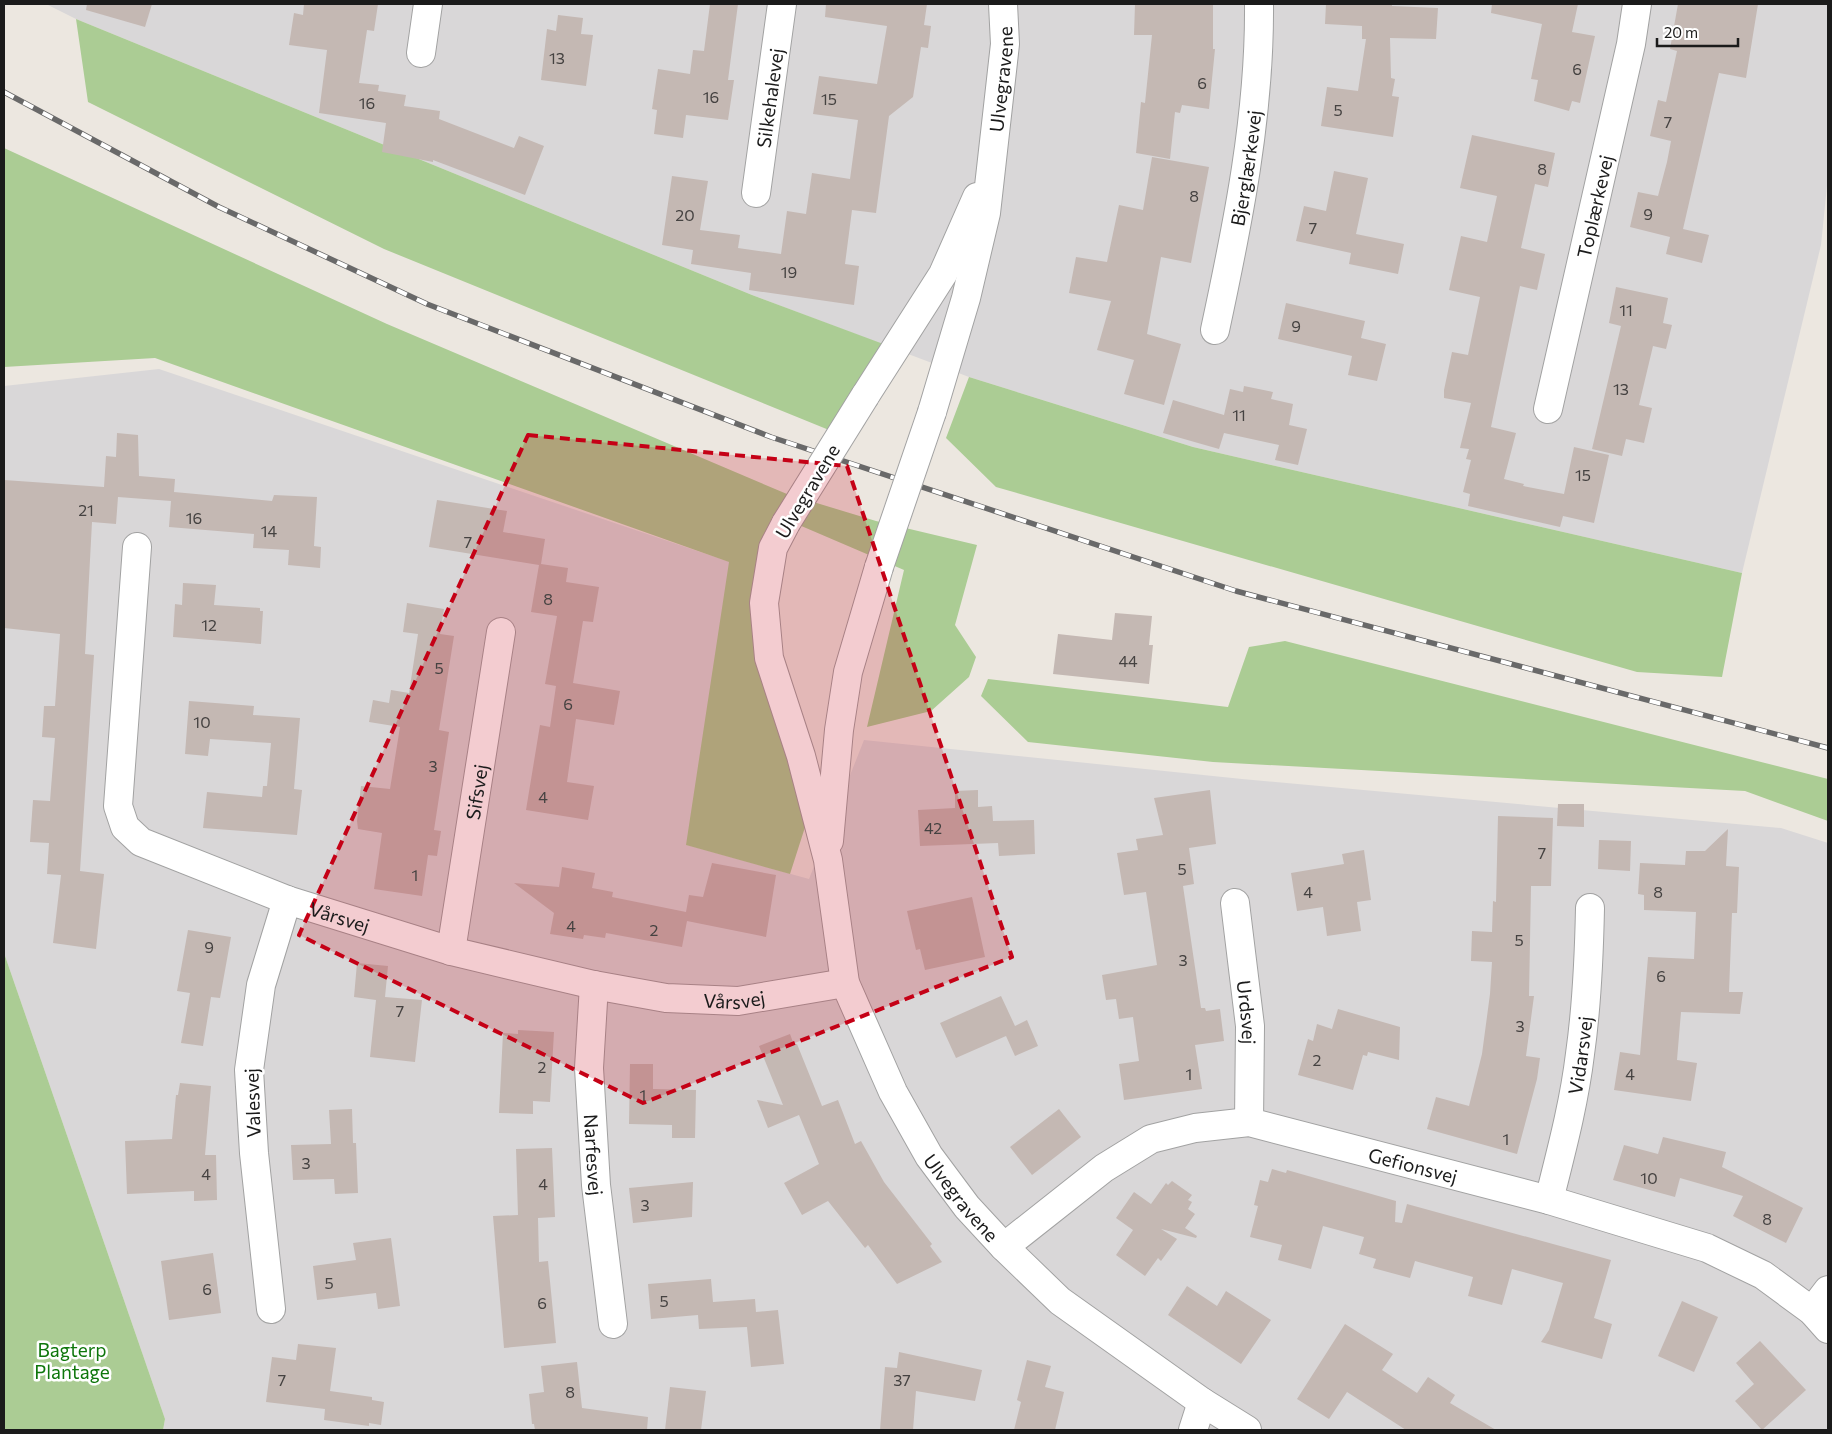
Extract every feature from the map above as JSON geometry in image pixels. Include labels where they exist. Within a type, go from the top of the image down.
[{"type":"street","points":[[421,53],[428,4]]},
{"type":"street","name":"Silkehalevej","points":[[756,193],[782,4]]},
{"type":"street","name":"Ulvegravene","points":[[828,860],[840,730],[848,672],[880,567],[932,412],[966,298],[984,222],[1005,44],[1003,4]]},
{"type":"street","name":"Bjerglærkevej","points":[[1215,330],[1238,226],[1252,125],[1259,4]]},
{"type":"street","name":"Toplærkevej","points":[[1548,409],[1631,44],[1637,4]]},
{"type":"street","name":"Ulvegravene","points":[[993,153],[974,206],[943,274],[786,523],[773,548],[764,603],[769,658],[801,756],[828,860],[845,983],[893,1092],[929,1156],[967,1207],[1004,1247],[1060,1301],[1202,1402],[1247,1430]]},
{"type":"street","name":"Vårsvej","points":[[137,547],[118,806],[125,827],[141,842],[287,900],[451,951],[594,985],[666,998],[738,1001],[845,983]]},
{"type":"street","name":"Sifsvej","points":[[451,951],[501,632]]},
{"type":"street","name":"Valesvej","points":[[271,1309],[254,1153],[249,1070],[261,985],[287,900]]},
{"type":"street","name":"Urdsvej","points":[[1235,903],[1250,1026],[1249,1122]]},
{"type":"street","name":"Vidarsvej","points":[[1549,1200],[1567,1128],[1580,1056],[1588,982],[1590,908]]},
{"type":"street","name":"Narfesvej","points":[[594,985],[588,1068],[596,1185],[613,1324]]},
{"type":"street","name":"Gefionsvej","points":[[1004,1247],[1104,1168],[1151,1138],[1195,1128],[1249,1122],[1549,1200],[1707,1248],[1763,1275],[1823,1310]]},
{"type":"street","points":[[1193,1430],[1202,1402]]},
{"type":"highlighted area","points":[[528,435],[847,466],[1012,957],[643,1103],[299,935]]},
{"type":"shaded area","points":[[46,4],[1828,4],[1828,176],[1821,245],[1742,573],[1193,447],[969,377],[752,295],[76,19]]},
{"type":"shaded area","points":[[159,369],[730,562],[687,845],[809,879],[864,740],[1242,779],[1781,828],[1828,843],[1828,1430],[163,1430],[165,1419],[4,953],[4,386]]},
{"type":"green space","points":[[76,19],[752,295],[886,345],[829,430],[384,249],[88,102]]},
{"type":"green space","points":[[4,148],[387,324],[787,494],[876,521],[977,545],[955,625],[976,657],[969,677],[931,711],[867,727],[904,570],[778,516],[757,560],[807,821],[790,874],[686,845],[729,562],[155,358],[4,367]]},
{"type":"green space","points":[[969,377],[1193,447],[1742,573],[1722,677],[1637,672],[996,487],[946,438]]},
{"type":"green space","points":[[1285,641],[1828,779],[1828,821],[1745,791],[1213,762],[1028,742],[981,696],[988,679],[1228,707],[1249,647]]},
{"type":"green space","name":"Bagterp Plantage","points":[[4,953],[165,1419],[163,1430],[4,1430]]},
{"type":"building","points":[[87,4],[152,4],[145,27],[86,10]]},
{"type":"building","points":[[304,4],[378,4],[374,31],[367,30],[359,83],[379,85],[378,91],[406,95],[404,106],[440,111],[439,119],[514,148],[519,136],[544,146],[525,195],[433,160],[433,162],[382,152],[386,123],[319,113],[327,50],[289,45],[294,13],[303,15]]},
{"type":"building","points":[[710,4],[738,4],[728,80],[734,80],[728,120],[686,115],[683,138],[654,134],[657,110],[652,109],[658,69],[690,74],[693,50],[704,51]]},
{"type":"building","points":[[826,4],[927,4],[924,25],[931,26],[928,48],[921,47],[913,97],[889,116],[876,213],[852,210],[845,264],[859,266],[854,305],[749,290],[751,273],[691,264],[693,250],[662,245],[672,176],[708,181],[700,230],[740,235],[738,248],[781,254],[787,211],[806,214],[812,173],[850,179],[858,120],[813,114],[819,76],[877,84],[887,26],[825,17]]},
{"type":"building","points":[[1135,4],[1213,4],[1213,49],[1215,49],[1209,109],[1182,105],[1180,113],[1175,112],[1170,159],[1136,153],[1141,102],[1145,103],[1152,35],[1134,35]]},
{"type":"building","points":[[1326,4],[1392,4],[1392,6],[1438,8],[1436,39],[1390,38],[1391,78],[1395,79],[1392,96],[1399,97],[1393,137],[1321,126],[1327,87],[1358,91],[1366,39],[1362,39],[1362,26],[1325,24]]},
{"type":"building","points":[[1492,4],[1578,4],[1572,32],[1595,36],[1580,103],[1572,101],[1569,111],[1534,101],[1538,80],[1531,79],[1542,24],[1491,13]]},
{"type":"building","points":[[1678,4],[1758,4],[1746,78],[1719,73],[1683,229],[1709,235],[1702,263],[1666,254],[1670,237],[1630,227],[1638,192],[1658,196],[1667,162],[1671,141],[1650,136],[1658,100],[1666,102],[1677,51],[1670,49]]},
{"type":"building","points":[[558,15],[583,18],[581,34],[593,35],[586,86],[541,80],[547,29],[556,31]]},
{"type":"building","points":[[1472,135],[1555,153],[1548,187],[1535,184],[1521,248],[1545,254],[1537,290],[1520,286],[1491,427],[1516,433],[1504,479],[1524,484],[1523,486],[1564,494],[1574,447],[1609,455],[1594,523],[1563,516],[1560,527],[1468,506],[1470,494],[1463,492],[1471,460],[1466,459],[1469,449],[1460,448],[1471,403],[1444,398],[1444,390],[1452,352],[1468,355],[1480,297],[1449,290],[1461,236],[1487,242],[1497,196],[1460,188]]},
{"type":"building","points":[[1152,157],[1209,167],[1191,263],[1161,257],[1147,334],[1181,344],[1164,405],[1124,394],[1134,360],[1097,350],[1111,301],[1069,293],[1076,257],[1107,262],[1119,205],[1143,210]]},
{"type":"building","points":[[1334,171],[1368,178],[1356,234],[1404,244],[1398,274],[1349,264],[1351,253],[1296,241],[1304,206],[1326,211]]},
{"type":"building","points":[[1616,287],[1668,298],[1663,323],[1672,325],[1666,349],[1653,346],[1639,405],[1652,408],[1644,443],[1626,439],[1622,456],[1592,449],[1621,326],[1609,323]]},
{"type":"building","points":[[1286,303],[1365,321],[1361,338],[1386,344],[1377,381],[1348,375],[1352,356],[1278,339]]},
{"type":"building","points":[[1244,386],[1273,392],[1271,399],[1293,404],[1289,425],[1307,429],[1298,465],[1275,460],[1279,445],[1224,433],[1219,449],[1163,433],[1173,400],[1224,415],[1230,389],[1243,392]]},
{"type":"building","points":[[117,433],[138,435],[139,476],[175,479],[174,492],[272,501],[274,495],[317,497],[314,546],[321,547],[320,568],[288,565],[289,550],[253,548],[254,534],[169,527],[171,501],[118,497],[116,524],[92,522],[85,654],[94,655],[80,871],[104,874],[96,949],[53,943],[61,875],[47,874],[49,843],[30,842],[33,800],[50,801],[55,738],[42,737],[44,706],[55,706],[60,634],[4,628],[4,480],[104,487],[106,456],[116,457]]},
{"type":"building","points":[[437,500],[507,511],[503,532],[545,539],[541,564],[568,568],[566,582],[599,587],[593,622],[583,621],[573,683],[620,691],[614,725],[576,719],[567,782],[594,786],[588,820],[526,810],[540,725],[550,727],[556,686],[545,684],[557,616],[531,612],[539,565],[429,547]]},
{"type":"building","points":[[183,583],[216,585],[214,605],[260,608],[260,611],[263,611],[261,644],[173,637],[175,604],[182,605]]},
{"type":"building","points":[[407,603],[444,609],[440,634],[454,636],[439,730],[449,732],[434,830],[441,831],[437,856],[428,855],[422,896],[374,889],[382,833],[358,829],[357,821],[361,786],[390,789],[400,727],[369,722],[373,700],[389,703],[391,690],[409,693],[418,634],[403,632]]},
{"type":"building","points":[[1115,613],[1152,616],[1149,645],[1153,645],[1149,684],[1053,674],[1058,634],[1112,640]]},
{"type":"building","points":[[189,701],[254,706],[253,715],[300,718],[294,789],[302,790],[297,835],[203,828],[207,792],[262,797],[263,786],[267,786],[271,743],[210,739],[208,756],[185,754]]},
{"type":"building","points":[[978,790],[978,807],[992,806],[993,821],[1034,820],[1035,854],[999,856],[998,843],[920,846],[918,810],[955,808],[955,791]]},
{"type":"building","points":[[1210,790],[1216,844],[1189,848],[1194,884],[1183,886],[1201,1008],[1205,1008],[1206,1011],[1220,1009],[1224,1041],[1195,1045],[1202,1089],[1124,1100],[1119,1064],[1139,1061],[1133,1017],[1119,1019],[1116,999],[1106,1000],[1102,975],[1157,965],[1146,892],[1124,895],[1117,853],[1138,850],[1136,839],[1163,835],[1154,798]]},
{"type":"building","points":[[1558,804],[1584,804],[1584,827],[1557,826]]},
{"type":"building","points":[[1498,816],[1553,818],[1551,886],[1531,886],[1529,996],[1534,996],[1526,1056],[1540,1058],[1537,1079],[1517,1154],[1427,1129],[1436,1097],[1469,1106],[1482,1054],[1492,962],[1471,961],[1472,931],[1492,932],[1493,901],[1496,902]]},
{"type":"building","points":[[1728,829],[1726,866],[1739,867],[1737,913],[1732,913],[1729,992],[1743,992],[1740,1014],[1681,1012],[1677,1060],[1697,1063],[1691,1101],[1614,1090],[1620,1052],[1640,1055],[1648,957],[1694,959],[1696,912],[1644,910],[1644,895],[1638,894],[1640,863],[1685,865],[1686,851],[1705,851]]},
{"type":"building","points":[[1599,840],[1631,841],[1630,871],[1598,869]]},
{"type":"building","points":[[1364,850],[1371,900],[1357,902],[1361,931],[1327,936],[1323,907],[1297,911],[1291,873],[1344,864],[1342,854]]},
{"type":"building","points":[[712,863],[776,875],[766,937],[687,921],[682,947],[606,933],[605,938],[584,935],[583,939],[550,934],[554,913],[514,883],[559,887],[562,867],[595,873],[592,888],[613,892],[612,897],[686,912],[689,895],[703,897]]},
{"type":"building","points":[[972,897],[985,957],[925,970],[920,949],[916,950],[907,911]]},
{"type":"building","points":[[188,930],[231,937],[220,998],[211,997],[203,1046],[181,1043],[190,993],[177,991]]},
{"type":"building","points":[[357,963],[388,966],[385,997],[422,1000],[415,1062],[370,1057],[376,1000],[354,997]]},
{"type":"building","points":[[1001,996],[1015,1026],[1027,1020],[1038,1046],[1015,1056],[1006,1036],[956,1058],[940,1023]]},
{"type":"building","points":[[1338,1009],[1400,1027],[1399,1060],[1368,1052],[1367,1056],[1363,1055],[1353,1090],[1298,1075],[1308,1039],[1313,1041],[1317,1024],[1332,1029]]},
{"type":"building","points":[[518,1030],[554,1032],[550,1102],[533,1101],[533,1114],[499,1113],[503,1033],[518,1034]]},
{"type":"building","points":[[790,1034],[794,1045],[797,1044],[822,1106],[838,1100],[855,1144],[861,1141],[884,1182],[932,1244],[930,1246],[942,1262],[897,1284],[868,1245],[865,1248],[828,1201],[802,1215],[784,1183],[819,1164],[799,1115],[768,1128],[757,1100],[783,1105],[759,1046]]},
{"type":"building","points":[[630,1064],[653,1064],[653,1089],[696,1090],[695,1138],[672,1138],[672,1125],[629,1124]]},
{"type":"building","points":[[180,1083],[211,1086],[205,1155],[216,1155],[217,1200],[194,1201],[194,1191],[127,1194],[125,1141],[172,1139],[176,1095],[178,1095]]},
{"type":"building","points":[[352,1109],[353,1143],[356,1143],[358,1193],[335,1194],[334,1179],[293,1180],[291,1145],[331,1144],[329,1110]]},
{"type":"building","points":[[1059,1109],[1081,1137],[1032,1175],[1010,1147]]},
{"type":"building","points":[[1663,1137],[1726,1152],[1722,1167],[1803,1208],[1786,1243],[1733,1216],[1743,1196],[1680,1178],[1675,1197],[1613,1180],[1624,1145],[1658,1154]]},
{"type":"building","points":[[552,1148],[555,1217],[538,1218],[539,1262],[548,1261],[556,1343],[504,1348],[493,1216],[518,1215],[516,1149]]},
{"type":"building","points":[[1272,1169],[1286,1173],[1287,1170],[1396,1201],[1395,1222],[1402,1223],[1407,1204],[1611,1260],[1594,1318],[1612,1324],[1602,1359],[1541,1342],[1549,1330],[1563,1283],[1512,1269],[1502,1305],[1468,1296],[1473,1277],[1415,1261],[1410,1278],[1373,1268],[1376,1259],[1359,1254],[1364,1237],[1323,1226],[1311,1269],[1278,1260],[1282,1245],[1250,1237],[1258,1206],[1254,1205],[1260,1180],[1268,1182]]},
{"type":"building","points":[[1172,1181],[1192,1195],[1188,1200],[1192,1202],[1188,1209],[1195,1214],[1185,1228],[1197,1236],[1196,1238],[1161,1229],[1177,1239],[1161,1261],[1158,1258],[1145,1276],[1116,1255],[1133,1230],[1116,1218],[1134,1192],[1151,1204],[1166,1183],[1168,1185]]},
{"type":"building","points":[[693,1182],[692,1217],[633,1223],[629,1188]]},
{"type":"building","points":[[391,1238],[400,1306],[378,1309],[376,1293],[317,1300],[313,1266],[356,1260],[353,1243]]},
{"type":"building","points":[[213,1253],[221,1313],[169,1320],[161,1261]]},
{"type":"building","points":[[711,1279],[713,1302],[755,1299],[756,1312],[778,1310],[784,1364],[751,1367],[747,1327],[699,1329],[698,1315],[651,1319],[648,1284]]},
{"type":"building","points":[[1187,1286],[1217,1306],[1226,1291],[1271,1320],[1241,1364],[1168,1315]]},
{"type":"building","points":[[1682,1301],[1718,1317],[1694,1372],[1658,1356]]},
{"type":"building","points":[[1345,1324],[1393,1354],[1382,1370],[1417,1393],[1428,1377],[1455,1395],[1450,1403],[1496,1430],[1406,1430],[1347,1392],[1329,1419],[1297,1399]]},
{"type":"building","points":[[1760,1341],[1806,1390],[1762,1430],[1735,1401],[1754,1384],[1736,1363]]},
{"type":"building","points":[[298,1344],[336,1348],[330,1391],[372,1397],[372,1400],[384,1402],[381,1425],[369,1423],[369,1426],[324,1420],[325,1409],[266,1402],[272,1357],[296,1360]]},
{"type":"building","points":[[899,1352],[982,1370],[975,1401],[916,1391],[913,1430],[880,1430],[885,1367],[897,1368]]},
{"type":"building","points":[[1027,1360],[1051,1366],[1045,1387],[1064,1392],[1055,1430],[1014,1430],[1021,1402],[1017,1400]]},
{"type":"building","points":[[577,1362],[582,1408],[648,1417],[647,1430],[535,1430],[534,1424],[532,1424],[529,1394],[544,1392],[541,1366]]},
{"type":"building","points":[[670,1387],[706,1391],[701,1430],[665,1430]]},
{"type":"railway","points":[[4,92],[219,207],[427,304],[771,437],[1236,591],[1828,748]]}]
